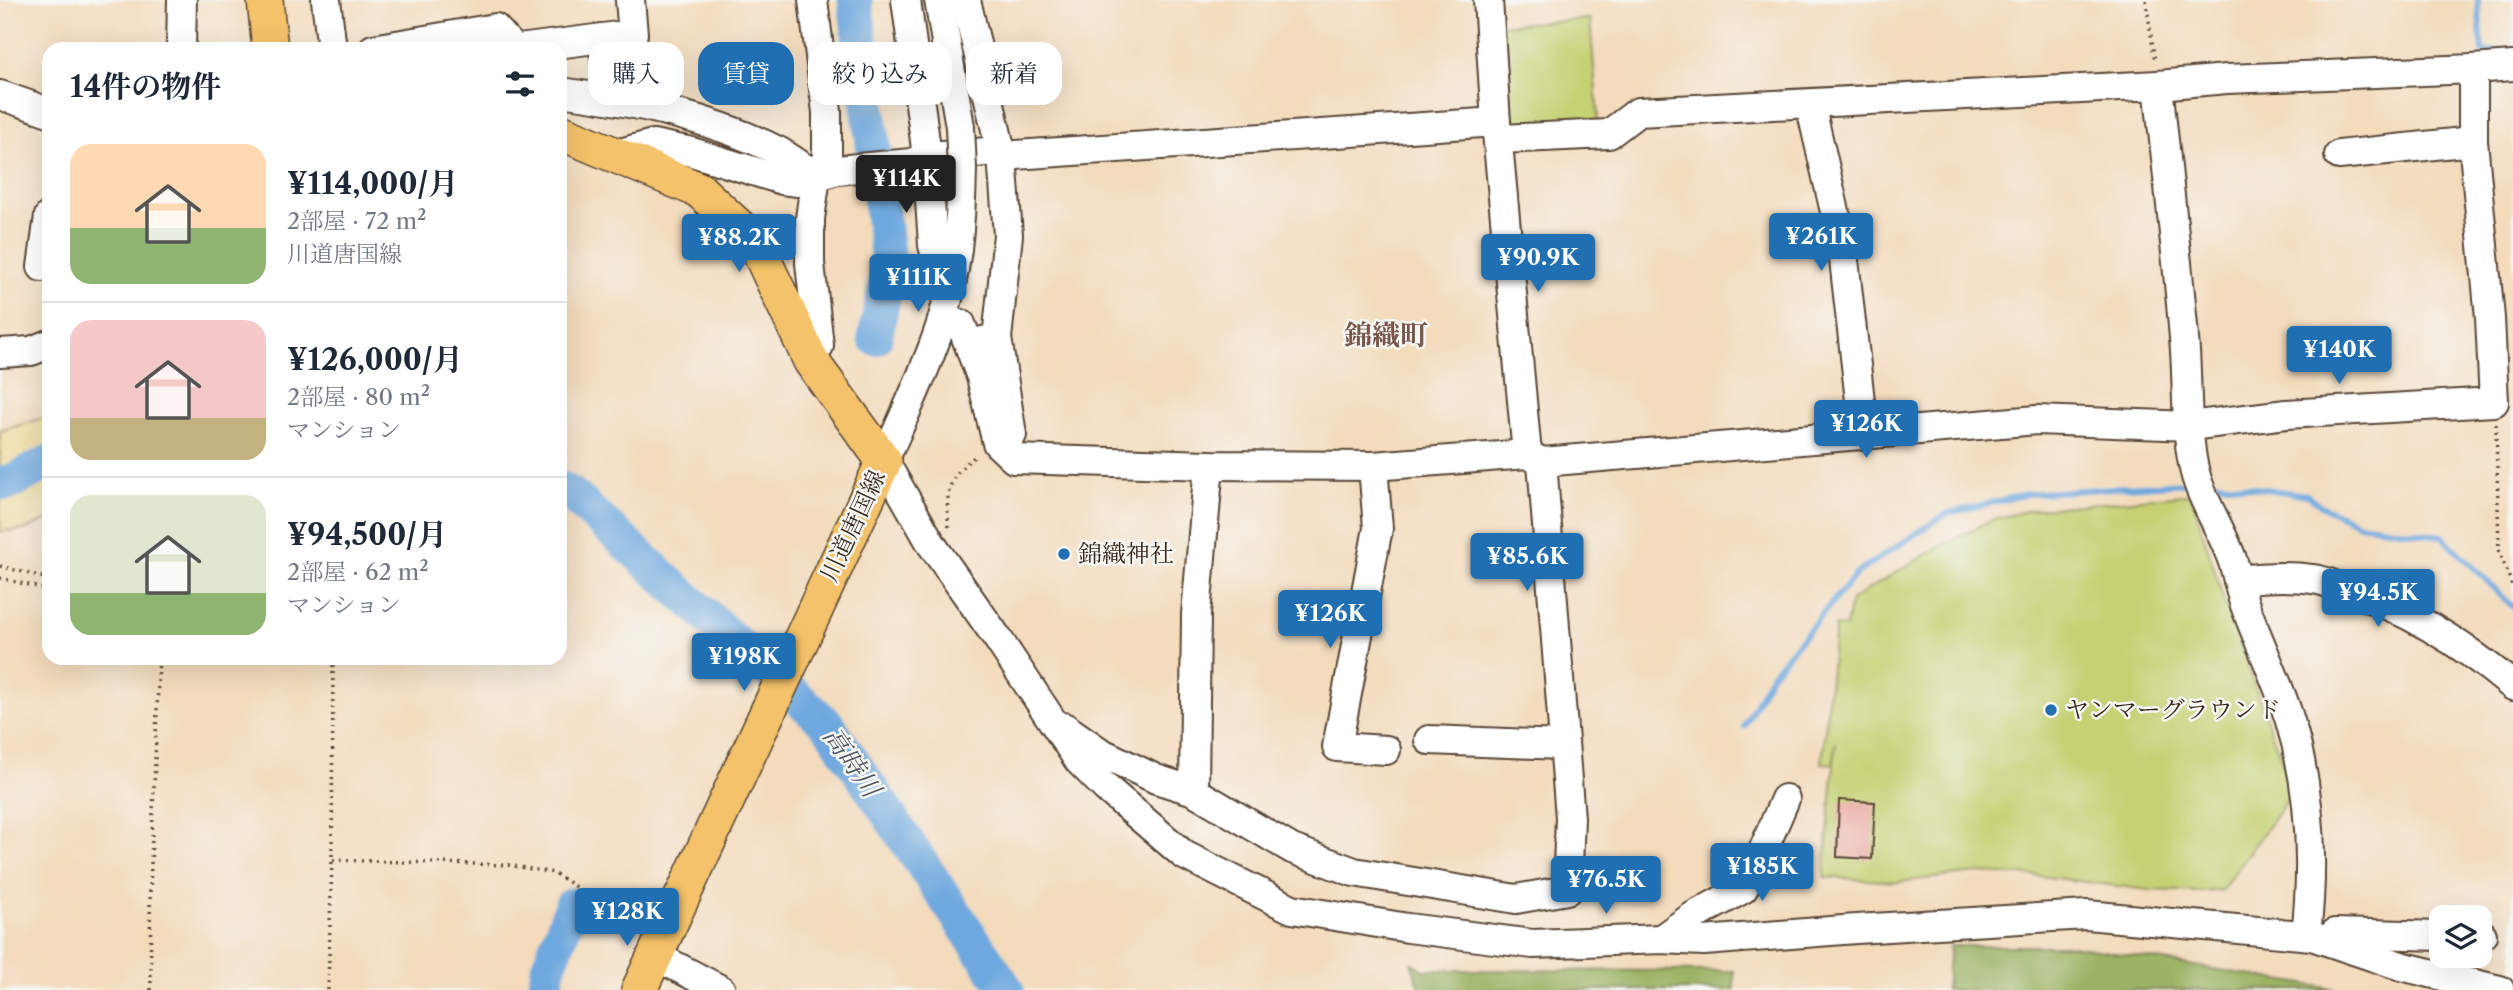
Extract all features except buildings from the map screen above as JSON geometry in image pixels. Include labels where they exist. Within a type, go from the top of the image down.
[{"type":"main road","points":[[265,0],[269,42]]},
{"type":"main road","name":"川道唐国線","points":[[567,140],[617,154],[699,190],[755,242],[811,361],[878,471],[639,990]]},
{"type":"street","points":[[181,42],[182,0]]},
{"type":"street","points":[[326,0],[331,42]]},
{"type":"street","points":[[567,43],[633,34],[630,0]]},
{"type":"street","points":[[811,361],[819,345],[810,263],[810,219],[827,173],[827,112],[813,0]]},
{"type":"street","points":[[906,0],[920,160],[933,245],[939,265]]},
{"type":"street","points":[[939,0],[960,127],[960,230],[950,290],[940,327],[878,471],[998,639],[1079,761],[1106,788],[1184,855],[1292,909],[1408,928],[1533,944],[1661,939],[1704,941],[2087,915],[2309,936],[2401,967],[2500,990]]},
{"type":"street","points":[[967,0],[1002,156],[1008,235],[997,338],[1012,436],[1026,446],[1080,454],[1094,461]]},
{"type":"street","points":[[1052,722],[1071,730],[1100,752],[1156,779],[1194,791],[1292,849],[1354,872],[1516,899],[1567,890],[1570,818],[1564,746],[1498,131],[1488,0]]},
{"type":"street","points":[[414,42],[495,28],[510,42]]},
{"type":"street","points":[[603,38],[603,42]]},
{"type":"street","points":[[617,154],[653,144],[692,152],[782,180],[798,182],[827,173],[988,152],[1002,156],[1498,131],[1609,134],[1638,112],[2513,66]]},
{"type":"street","points":[[997,338],[965,334],[981,377],[997,443],[1014,459],[1209,465],[1373,466],[1864,436],[2037,420],[2190,426],[2286,414],[2494,402],[2501,317],[2473,141],[2473,69]]},
{"type":"street","points":[[2158,85],[2185,340],[2193,464],[2199,487],[2219,527],[2245,606],[2281,694],[2303,775],[2311,862],[2309,936]]},
{"type":"street","points":[[567,93],[588,95]]},
{"type":"street","points":[[0,95],[42,110]]},
{"type":"street","points":[[1810,104],[1842,242],[1864,436]]},
{"type":"street","points":[[645,105],[696,118],[827,173]]},
{"type":"street","points":[[2339,155],[2473,141]]},
{"type":"street","points":[[0,353],[31,351],[42,347]]},
{"type":"street","points":[[1194,791],[1196,614],[1209,465]]},
{"type":"street","points":[[1373,466],[1378,527],[1337,747],[1386,750]]},
{"type":"street","points":[[2238,580],[2269,577],[2314,579],[2367,596],[2438,630],[2466,648],[2513,686]]},
{"type":"street","points":[[1429,740],[1564,746]]},
{"type":"street","points":[[1661,939],[1742,888],[1756,867],[1785,799]]},
{"type":"street","points":[[2309,936],[2322,932],[2429,936]]},
{"type":"street","points":[[660,942],[720,990]]},
{"type":"path","points":[[2146,0],[2158,85]]},
{"type":"path","points":[[2494,402],[2499,550],[2513,588]]},
{"type":"path","points":[[951,538],[946,499],[956,472],[976,456],[1002,448]]},
{"type":"path","points":[[0,566],[42,577]]},
{"type":"path","points":[[0,578],[42,588]]},
{"type":"path","points":[[151,990],[150,889],[159,665]]},
{"type":"path","points":[[328,990],[333,665]]},
{"type":"path","points":[[332,860],[508,865],[554,873],[660,942]]},
{"type":"green space","points":[[1590,19],[1598,117],[1593,125],[1505,129],[1499,25]]},
{"type":"green space","name":"ヤンマーグラウンド","points":[[2191,494],[2224,601],[2293,792],[2222,890],[2149,890],[2040,876],[1977,873],[1898,882],[1824,877],[1836,742],[1833,764],[1822,763],[1835,626],[1846,627],[1851,600],[1933,550],[1991,520],[2030,510]]},
{"type":"green space","points":[[1950,946],[2073,946],[2340,990],[1946,990]]},
{"type":"green space","points":[[1411,963],[1424,970],[1734,971],[1734,990],[1421,990]]},
{"type":"sand","points":[[42,418],[42,522],[25,530],[0,531],[0,431]]},
{"type":"waterway","points":[[855,0],[889,268],[875,338]]},
{"type":"waterway","points":[[2478,0],[2482,52],[2513,51]]},
{"type":"waterway","name":"高時川","points":[[0,483],[9,483],[42,466]]},
{"type":"waterway","points":[[2207,481],[2307,495],[2321,506],[2359,524],[2442,536],[2513,607]]},
{"type":"waterway","points":[[1744,726],[1771,675],[1857,573],[1946,514],[2027,494],[2185,483]]},
{"type":"waterway","name":"高時川","points":[[567,492],[828,725],[1007,990]]},
{"type":"waterway","points":[[545,990],[548,968],[572,905]]},
{"type":"place","name":"錦織神社","points":[[1064,554]]},
{"type":"place","name":"ヤンマーグラウンド","points":[[2051,710]]},
{"type":"district","name":"錦織町","points":[[1386,335]]}]
